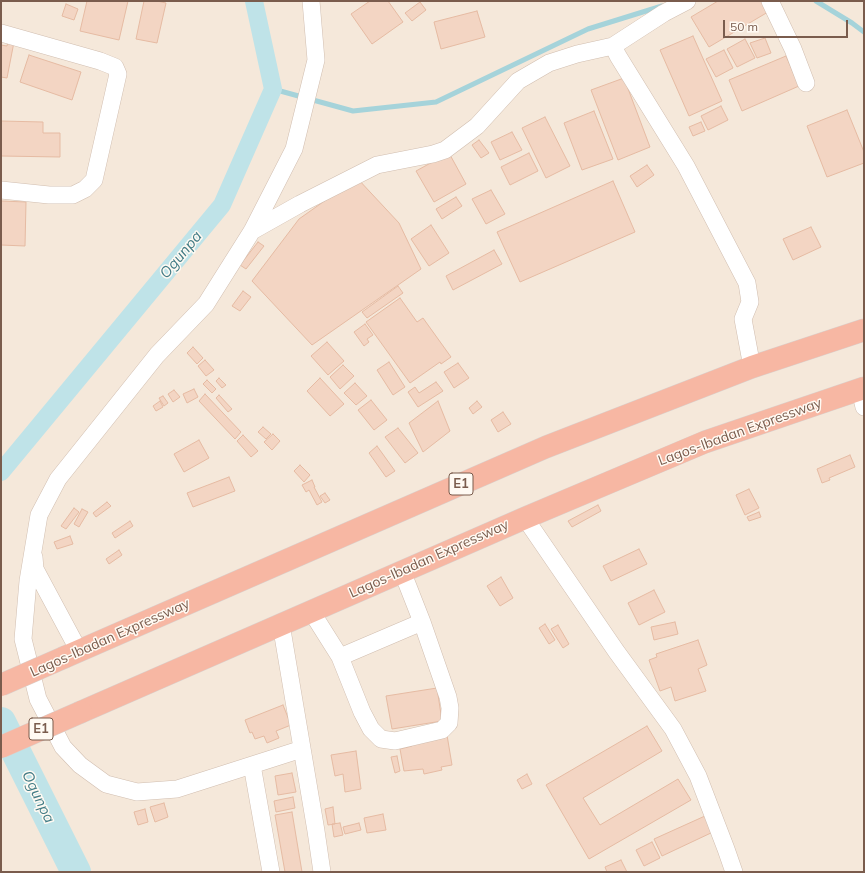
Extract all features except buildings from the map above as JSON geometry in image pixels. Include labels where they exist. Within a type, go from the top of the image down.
[{"type":"highway","name":"Lagos-Ibadan Expressway","points":[[1,685],[546,447],[752,367],[864,330]]},
{"type":"highway","name":"Lagos-Ibadan Expressway","points":[[1,747],[524,518],[705,442],[863,395]]},
{"type":"street","points":[[302,749],[177,789],[136,792],[106,784],[80,765],[63,747],[38,699],[23,639],[28,581],[39,515],[58,479],[157,355],[206,304],[252,231],[294,149],[316,60],[311,1]]},
{"type":"street","points":[[252,231],[300,204],[378,164],[433,154],[445,150],[477,126],[518,81],[549,63],[577,54],[613,46],[664,13],[687,1]]},
{"type":"street","points":[[770,1],[793,49],[806,83]]},
{"type":"street","points":[[1,33],[100,61],[115,67],[118,74],[94,180],[85,189],[73,195],[49,195],[1,190]]},
{"type":"street","points":[[613,46],[686,166],[747,283],[750,302],[743,319],[752,367]]},
{"type":"street","points":[[524,518],[616,651],[674,729],[698,776],[734,872]]},
{"type":"street","points":[[33,549],[36,569],[72,654]]},
{"type":"street","points":[[311,611],[340,657],[370,729],[381,739],[395,742],[442,730],[450,723],[448,696],[402,571]]},
{"type":"street","points":[[340,657],[422,622]]},
{"type":"street","points":[[281,624],[322,872]]},
{"type":"street","points":[[252,765],[271,872]]},
{"type":"shaded area","points":[[1,1],[864,1],[864,872],[1,872]]},
{"type":"waterway","name":"Ogunpa","points":[[1,472],[222,205],[273,89],[254,1]]},
{"type":"waterway","points":[[816,1],[864,32]]},
{"type":"waterway","points":[[273,89],[353,111],[436,102],[588,29],[662,6]]},
{"type":"waterway","name":"Ogunpa","points":[[1,722],[76,872]]}]
